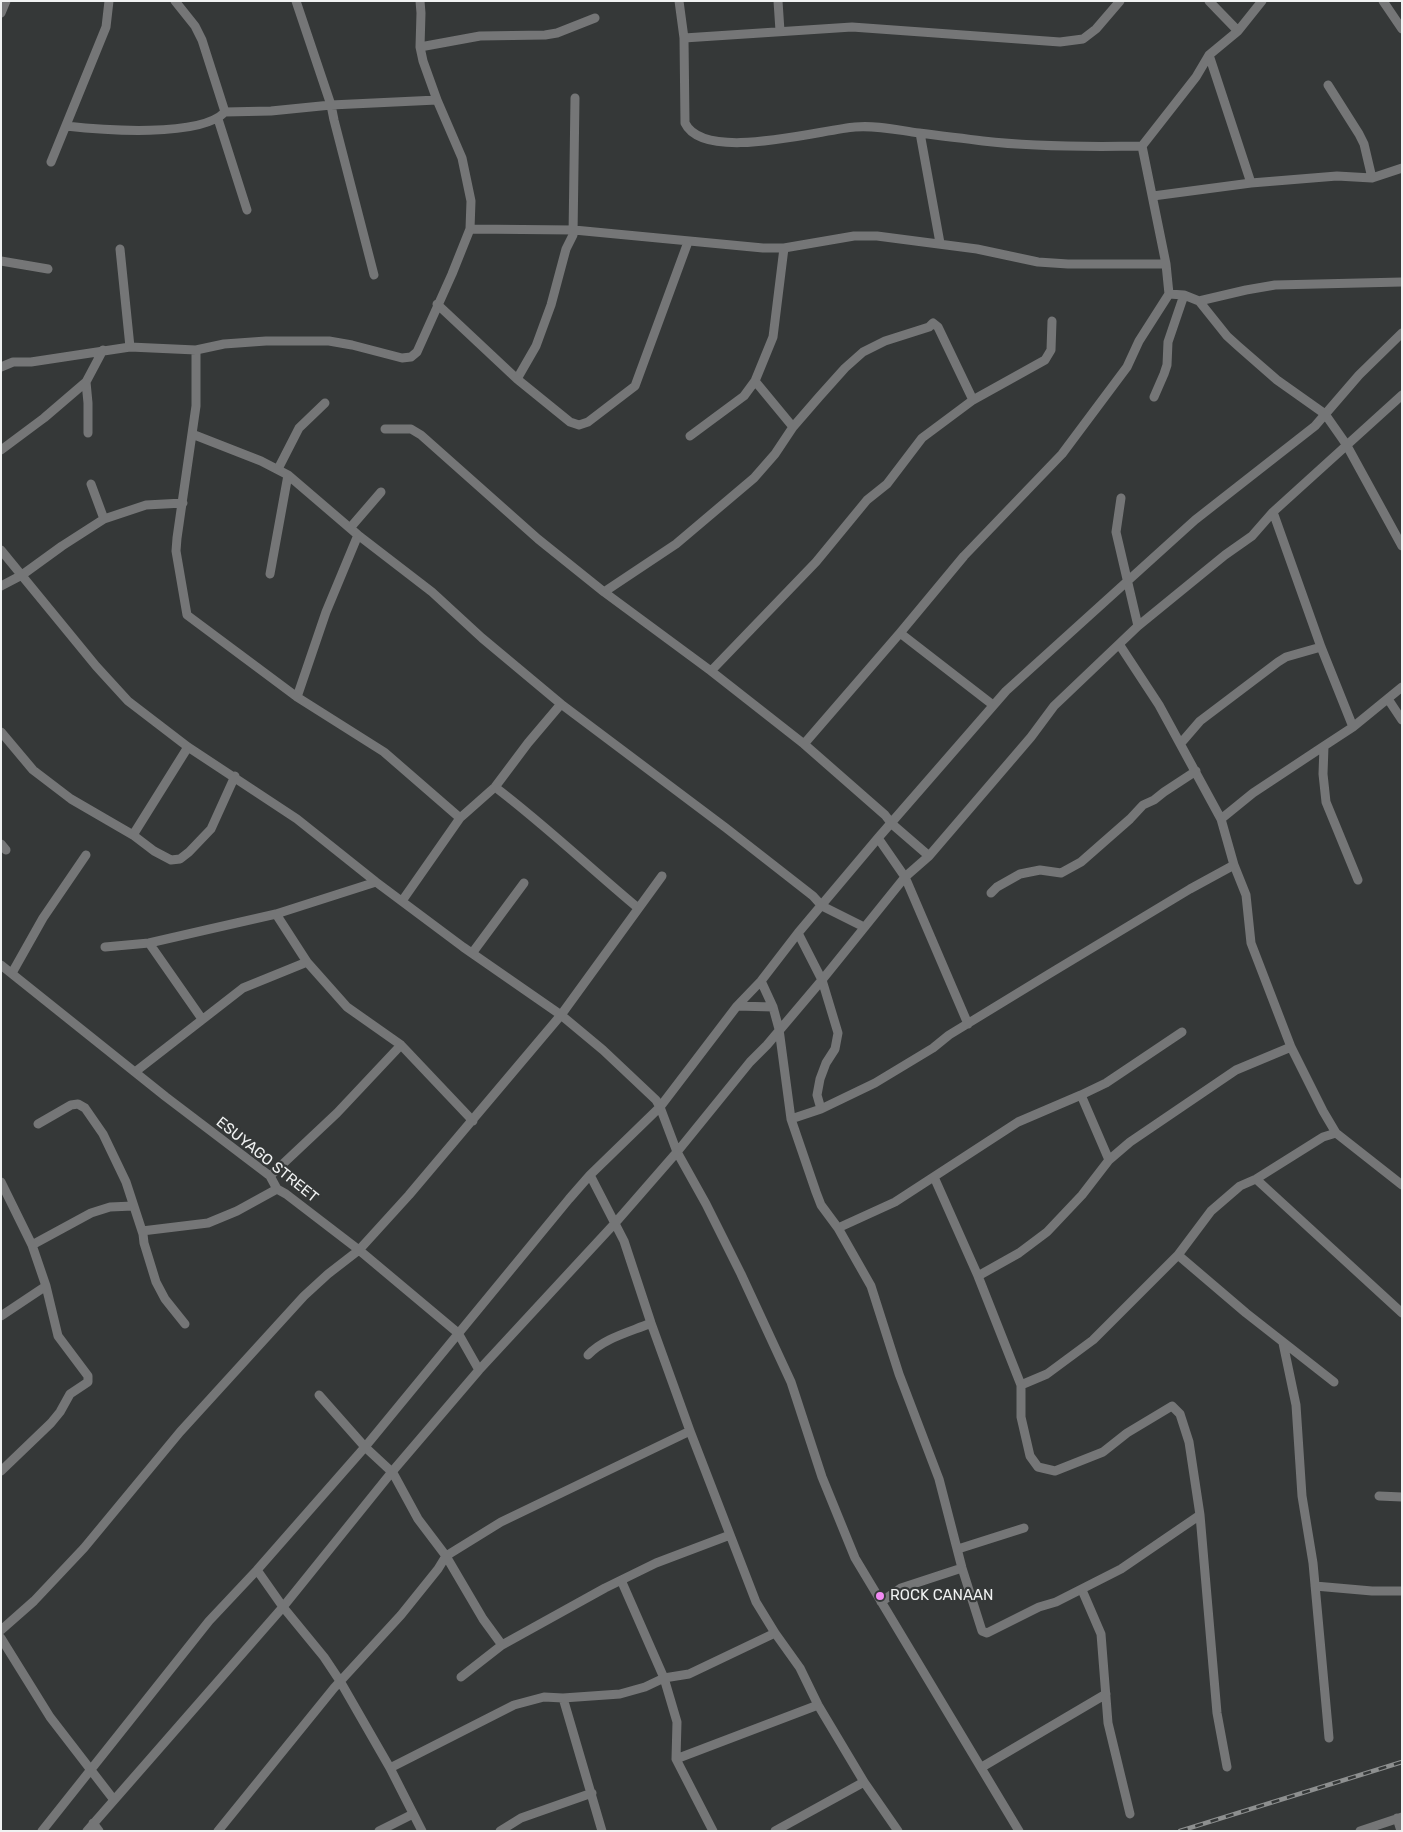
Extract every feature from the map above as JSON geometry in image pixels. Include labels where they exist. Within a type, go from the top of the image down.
[{"type":"street","points":[[1,13],[6,1]]},
{"type":"street","points":[[51,162],[106,27],[109,1]]},
{"type":"street","points":[[175,1],[195,26],[202,40],[225,112]]},
{"type":"street","points":[[296,1],[331,105],[374,275]]},
{"type":"street","points":[[1,367],[14,362],[31,362],[130,347],[196,350],[224,344],[266,341],[329,341],[402,358],[411,357],[417,352],[470,229],[471,201],[466,171],[457,144],[437,100],[420,47],[422,13],[420,1]]},
{"type":"street","points":[[679,1],[684,38],[685,123],[687,128],[700,138],[729,143],[757,143],[838,129],[869,126],[1020,144],[1142,146]]},
{"type":"street","points":[[778,1],[780,31]]},
{"type":"street","points":[[684,38],[852,27],[1060,42],[1083,38],[1096,29],[1120,1]]},
{"type":"street","points":[[1209,1],[1238,31]]},
{"type":"street","points":[[1142,146],[1196,77],[1210,55],[1238,31],[1262,1]]},
{"type":"street","points":[[1383,1],[1402,29]]},
{"type":"street","points":[[420,47],[480,36],[558,33],[595,18]]},
{"type":"street","points":[[1210,55],[1251,183]]},
{"type":"street","points":[[1328,85],[1364,144],[1372,178]]},
{"type":"street","points":[[517,379],[536,346],[551,305],[566,249],[572,240],[574,230],[575,98]]},
{"type":"street","points":[[66,126],[148,131],[194,126],[218,119],[225,112],[437,100]]},
{"type":"street","points":[[218,119],[247,210]]},
{"type":"street","points":[[920,133],[940,243]]},
{"type":"street","points":[[804,744],[964,556],[1062,454],[1127,368],[1139,341],[1169,294],[1166,264],[1142,146]]},
{"type":"street","points":[[1153,196],[1251,183],[1338,176],[1372,178],[1402,168]]},
{"type":"street","points":[[470,229],[574,230],[764,248],[784,248],[864,235],[940,243],[1038,262],[1068,264],[1166,264]]},
{"type":"street","points":[[437,304],[517,379],[570,422],[579,425],[588,422],[632,389],[688,242]]},
{"type":"street","points":[[690,436],[744,396],[756,381],[773,337],[784,248]]},
{"type":"street","points":[[120,249],[130,347]]},
{"type":"street","points":[[1,261],[48,269]]},
{"type":"street","points":[[1199,302],[1275,285],[1402,282]]},
{"type":"street","points":[[1169,294],[1184,295],[1199,302],[1227,336],[1238,346],[1277,380],[1325,414],[1346,444],[1401,543]]},
{"type":"street","points":[[1154,397],[1167,365],[1168,342],[1184,295]]},
{"type":"street","points":[[711,671],[816,562],[867,500],[887,484],[922,438],[973,400],[1045,360],[1050,350],[1052,321]]},
{"type":"street","points":[[604,592],[676,544],[754,478],[776,454],[793,428],[845,368],[864,352],[885,341],[929,327],[934,323],[938,327],[973,400]]},
{"type":"street","points":[[42,1831],[208,1621],[257,1570],[365,1447],[590,1174],[660,1107],[738,1006],[761,981],[798,933],[993,705],[1126,580],[1195,520],[1315,426],[1374,360],[1402,333]]},
{"type":"street","points":[[1,450],[44,418],[86,382],[103,350]]},
{"type":"street","points":[[196,350],[196,406],[183,503],[178,523],[176,552],[187,615],[297,697],[384,752],[460,818]]},
{"type":"street","points":[[756,381],[793,428]]},
{"type":"street","points":[[86,382],[88,433]]},
{"type":"street","points":[[99,1831],[90,1827],[283,1607],[391,1473],[479,1370],[616,1222],[677,1152],[905,878],[929,856],[1031,737],[1054,706],[1138,626],[1225,555],[1252,536],[1273,512],[1402,395]]},
{"type":"street","points":[[278,469],[299,428],[325,403]]},
{"type":"street","points":[[385,429],[410,429],[421,435],[538,539],[604,592],[711,671],[804,744],[929,856]]},
{"type":"street","points":[[192,434],[278,469],[288,475],[358,535],[432,592],[482,638],[562,704],[726,828],[813,896],[822,906],[864,927]]},
{"type":"street","points":[[270,574],[288,475]]},
{"type":"street","points":[[91,484],[104,519]]},
{"type":"street","points":[[350,528],[381,492]]},
{"type":"street","points":[[1121,498],[1116,532],[1138,626]]},
{"type":"street","points":[[1,586],[22,575],[104,519],[146,505],[183,503]]},
{"type":"street","points":[[1273,512],[1320,648],[1353,727]]},
{"type":"street","points":[[297,697],[326,612],[358,535]]},
{"type":"street","points":[[1,550],[42,603],[128,701],[188,747],[297,819],[376,882],[560,1015],[603,1050],[649,1092],[660,1107],[677,1152],[742,1274],[792,1382],[822,1476],[855,1558],[1020,1831]]},
{"type":"street","points":[[900,633],[993,705]]},
{"type":"street","points":[[1119,644],[1159,705],[1221,819],[1234,865],[1246,895],[1251,943],[1291,1047],[1323,1111],[1336,1133],[1402,1185]]},
{"type":"street","points":[[1181,743],[1200,721],[1278,662],[1286,657],[1320,648]]},
{"type":"street","points":[[1221,819],[1253,793],[1353,727],[1402,687]]},
{"type":"street","points":[[1388,699],[1402,720]]},
{"type":"street","points":[[402,901],[460,818],[495,788],[528,743],[562,704]]},
{"type":"street","points":[[1,732],[33,770],[71,800],[133,835],[154,851],[170,860],[180,860],[210,829],[234,776]]},
{"type":"street","points":[[1324,746],[1323,774],[1326,802],[1358,880]]},
{"type":"street","points":[[133,835],[188,747]]},
{"type":"street","points":[[990,893],[1020,874],[1040,870],[1061,873],[1081,862],[1130,819],[1143,805],[1154,800],[1196,771]]},
{"type":"street","points":[[495,788],[526,811],[638,908]]},
{"type":"street","points":[[878,838],[905,878],[968,1024]]},
{"type":"street","points":[[12,973],[43,918],[86,855]]},
{"type":"street","points":[[792,1119],[821,1109],[875,1083],[933,1048],[949,1035],[1190,889],[1234,865]]},
{"type":"street","points":[[1,1630],[34,1601],[84,1548],[180,1432],[304,1296],[359,1250],[473,1121],[560,1015],[662,876]]},
{"type":"street","points":[[105,947],[149,943],[276,914],[376,882]]},
{"type":"street","points":[[473,952],[524,883]]},
{"type":"street","points":[[276,914],[307,962],[347,1008],[401,1045],[473,1121]]},
{"type":"street","points":[[798,933],[822,980],[838,1033],[835,1049],[826,1064],[820,1080],[817,1095],[821,1109]]},
{"type":"street","points":[[149,943],[202,1019]]},
{"type":"street","points":[[135,1072],[243,988],[307,962]]},
{"type":"street","name":"ESUYAGO STREET","points":[[1,965],[270,1176],[277,1189],[359,1250],[458,1333],[479,1370]]},
{"type":"street","points":[[761,981],[773,1007],[779,1030],[792,1119],[816,1192],[871,1286],[899,1374],[939,1478],[962,1568],[982,1631],[987,1633],[1039,1607],[1056,1602],[1082,1590],[1120,1569],[1200,1516]]},
{"type":"street","points":[[738,1006],[773,1007]]},
{"type":"street","points":[[838,1228],[895,1202],[1005,1129],[1106,1083],[1182,1032]]},
{"type":"street","points":[[270,1176],[337,1113],[401,1045]]},
{"type":"street","points":[[978,1276],[1019,1253],[1047,1232],[1082,1195],[1109,1160],[1148,1128],[1220,1079],[1236,1070],[1291,1047]]},
{"type":"street","points":[[1081,1095],[1109,1160]]},
{"type":"street","points":[[38,1124],[71,1105],[78,1104],[85,1108],[103,1134],[126,1182],[156,1282],[165,1299],[185,1324]]},
{"type":"street","points":[[1021,1385],[1047,1374],[1093,1340],[1178,1254],[1212,1211],[1240,1186],[1256,1179],[1323,1137],[1336,1133]]},
{"type":"street","points":[[590,1174],[624,1241],[651,1324],[690,1431],[756,1602],[775,1634],[800,1668],[818,1705],[864,1782],[898,1831]]},
{"type":"street","points":[[934,1177],[978,1276],[1021,1385],[1021,1417],[1030,1456],[1038,1468],[1055,1471],[1103,1452],[1127,1433],[1172,1406],[1180,1414],[1189,1442],[1200,1516],[1217,1713],[1226,1767]]},
{"type":"street","points":[[1256,1179],[1402,1313]]},
{"type":"street","points":[[1,1182],[32,1245],[46,1286],[58,1336],[88,1376],[88,1382],[70,1394],[51,1423],[1,1471]]},
{"type":"street","points":[[142,1231],[208,1223],[237,1211],[277,1189]]},
{"type":"street","points":[[32,1245],[97,1211],[110,1207],[133,1206]]},
{"type":"street","points":[[1178,1254],[1283,1343],[1334,1382]]},
{"type":"street","points":[[1,1316],[46,1286]]},
{"type":"street","points":[[588,1354],[604,1342],[651,1324]]},
{"type":"street","points":[[1283,1343],[1296,1405],[1302,1496],[1313,1564],[1329,1738]]},
{"type":"street","points":[[319,1395],[365,1447],[393,1473],[418,1518],[446,1556],[483,1619],[502,1645]]},
{"type":"street","points":[[218,1831],[340,1681],[402,1615],[446,1556],[500,1522],[690,1431]]},
{"type":"street","points":[[1379,1496],[1402,1497]]},
{"type":"street","points":[[958,1548],[1024,1528]]},
{"type":"street","points":[[461,1677],[502,1645],[594,1593],[656,1563],[730,1535]]},
{"type":"street","points":[[881,1602],[901,1588],[962,1568]]},
{"type":"street","points":[[257,1570],[283,1607],[324,1657],[340,1681],[395,1777],[422,1831]]},
{"type":"street","points":[[621,1580],[664,1678],[677,1722],[676,1760],[713,1831]]},
{"type":"street","points":[[1315,1586],[1372,1591],[1402,1591]]},
{"type":"street","points":[[1082,1590],[1101,1634],[1108,1724],[1130,1814]]},
{"type":"street","points":[[390,1768],[514,1705],[544,1697],[563,1698],[620,1694],[645,1687],[664,1678],[689,1674],[775,1634]]},
{"type":"street","points":[[1,1638],[50,1717],[114,1800]]},
{"type":"street","points":[[982,1767],[1106,1694]]},
{"type":"street","points":[[563,1698],[602,1831]]},
{"type":"street","points":[[676,1760],[818,1705]]},
{"type":"street","points":[[395,1777],[400,1762]]},
{"type":"street","points":[[775,1831],[864,1782]]},
{"type":"street","points":[[500,1831],[521,1818],[592,1793]]},
{"type":"street","points":[[379,1831],[413,1814]]},
{"type":"street","points":[[1360,1831],[1399,1817],[1401,1831]]},
{"type":"railway","points":[[1180,1831],[1402,1762]]},
{"type":"place","name":"ROCK CANAAN","points":[[880,1596]]}]
